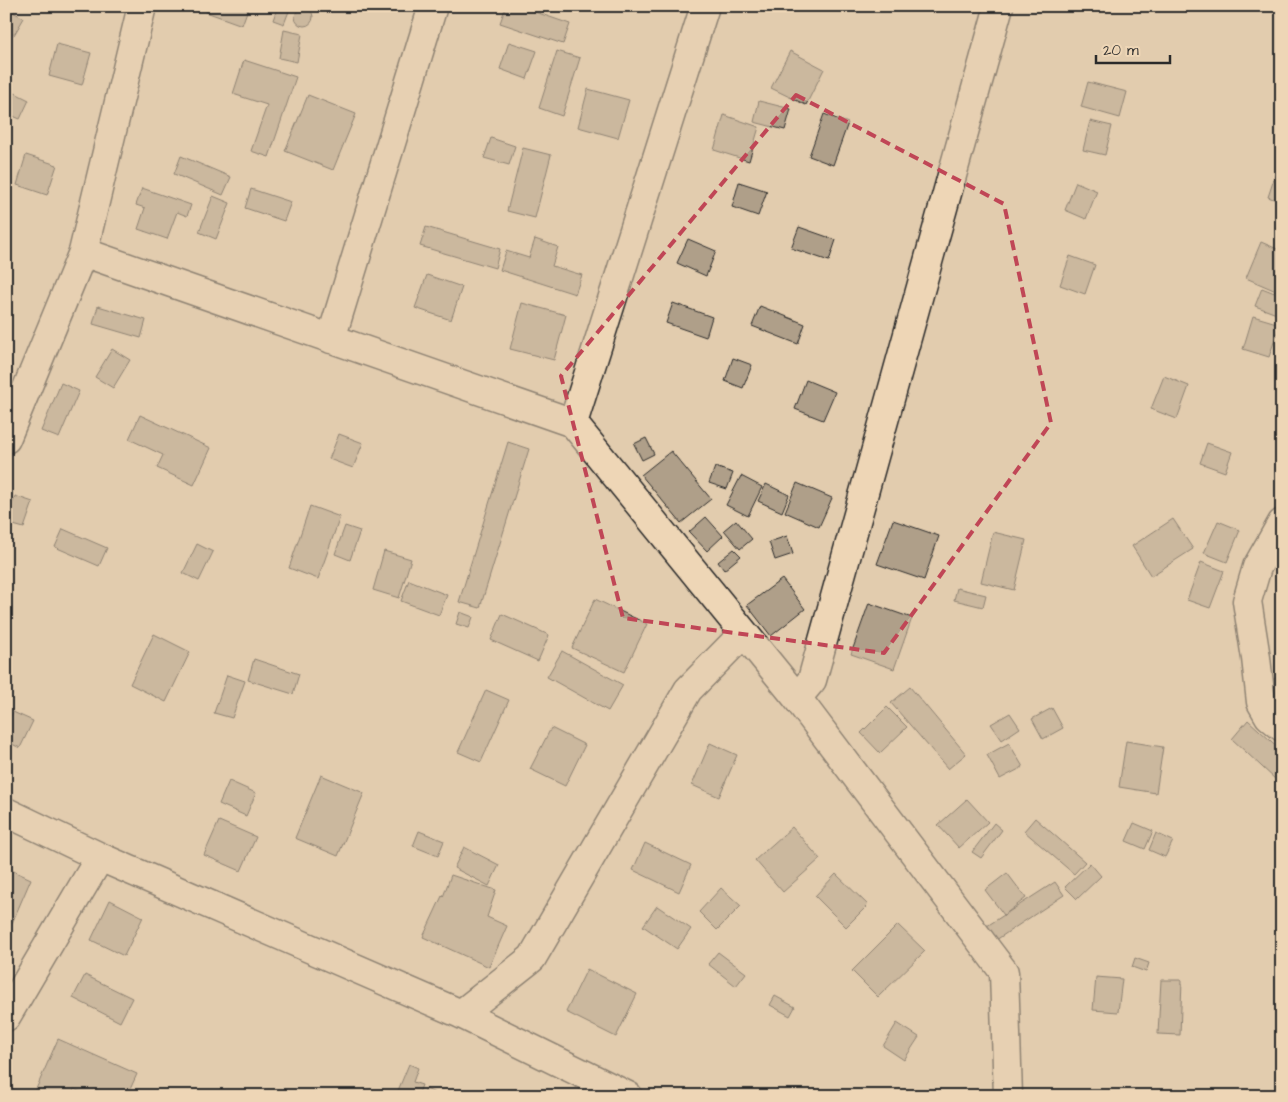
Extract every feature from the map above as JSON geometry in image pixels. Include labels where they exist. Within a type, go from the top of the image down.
[{"type":"street","points":[[6,439],[83,252],[142,6]]},
{"type":"street","points":[[331,339],[434,6]]},
{"type":"street","points":[[573,423],[705,6]]},
{"type":"street","points":[[797,698],[812,680],[999,6]]},
{"type":"street","points":[[83,252],[573,423],[797,698],[1004,972],[1008,1096]]},
{"type":"street","points":[[1282,523],[1257,567],[1247,601],[1261,702],[1269,716],[1282,727]]},
{"type":"street","points":[[461,1014],[532,958],[688,690],[744,633]]},
{"type":"street","points":[[6,812],[100,858],[461,1014],[628,1096]]},
{"type":"street","points":[[6,1017],[100,858]]},
{"type":"highlighted area","points":[[796,95],[1004,204],[1051,423],[884,653],[623,618],[561,376]]},
{"type":"building","points":[[208,6],[249,6],[242,25],[206,12]]},
{"type":"building","points":[[278,6],[291,6],[284,24],[273,20]]},
{"type":"building","points":[[506,6],[518,6],[570,24],[563,44],[500,23]]},
{"type":"building","points":[[300,8],[308,8],[313,13],[311,24],[300,26],[295,21],[295,13]]},
{"type":"building","points":[[11,11],[24,18],[14,35],[6,30],[6,19]]},
{"type":"building","points":[[284,30],[302,34],[297,62],[279,58]]},
{"type":"building","points":[[509,42],[537,51],[527,79],[500,69]]},
{"type":"building","points":[[57,44],[91,53],[82,85],[49,76]]},
{"type":"building","points":[[557,51],[580,58],[562,116],[539,108]]},
{"type":"building","points":[[790,51],[824,69],[806,105],[771,88]]},
{"type":"building","points":[[244,60],[296,77],[269,157],[251,151],[267,105],[233,94]]},
{"type":"building","points":[[1088,82],[1127,92],[1120,118],[1081,107]]},
{"type":"building","points":[[588,89],[629,100],[618,138],[578,127]]},
{"type":"building","points":[[15,93],[29,100],[20,119],[6,113]]},
{"type":"building","points":[[308,95],[356,114],[333,170],[285,151]]},
{"type":"building","points":[[759,101],[791,109],[785,130],[754,122]]},
{"type":"building","points":[[824,114],[848,123],[833,165],[809,156]]},
{"type":"building","points":[[724,115],[759,127],[749,161],[714,150]]},
{"type":"building","points":[[1090,121],[1112,126],[1105,155],[1083,150]]},
{"type":"building","points":[[491,138],[515,146],[509,165],[484,158]]},
{"type":"building","points":[[523,148],[551,155],[535,218],[507,211]]},
{"type":"building","points":[[26,155],[57,165],[47,195],[17,185]]},
{"type":"building","points":[[181,156],[231,177],[223,195],[174,174]]},
{"type":"building","points":[[1275,176],[1282,178],[1282,202],[1268,197]]},
{"type":"building","points":[[739,182],[767,191],[758,216],[732,207]]},
{"type":"building","points":[[1076,182],[1097,191],[1086,219],[1065,210]]},
{"type":"building","points":[[142,188],[191,205],[187,216],[177,212],[167,239],[138,229],[145,208],[136,205]]},
{"type":"building","points":[[251,189],[291,202],[284,221],[245,208]]},
{"type":"building","points":[[213,196],[230,203],[216,239],[199,232]]},
{"type":"building","points":[[426,227],[500,249],[495,268],[420,246]]},
{"type":"building","points":[[799,227],[836,240],[829,261],[791,248]]},
{"type":"building","points":[[535,239],[558,247],[552,266],[582,275],[575,294],[500,270],[506,251],[529,258]]},
{"type":"building","points":[[688,239],[716,251],[706,276],[677,263]]},
{"type":"building","points":[[1261,242],[1282,251],[1282,277],[1276,291],[1246,278]]},
{"type":"building","points":[[1070,256],[1095,265],[1085,294],[1060,285]]},
{"type":"building","points":[[427,275],[462,287],[451,320],[415,308]]},
{"type":"building","points":[[1262,288],[1282,296],[1282,316],[1255,306]]},
{"type":"building","points":[[522,303],[566,315],[554,360],[510,349]]},
{"type":"building","points":[[673,303],[712,317],[706,337],[666,323]]},
{"type":"building","points":[[98,306],[146,320],[141,338],[93,324]]},
{"type":"building","points":[[760,306],[805,324],[798,344],[752,326]]},
{"type":"building","points":[[1253,316],[1280,324],[1269,357],[1243,349]]},
{"type":"building","points":[[112,349],[130,360],[113,388],[95,377]]},
{"type":"building","points":[[733,358],[752,365],[743,388],[725,381]]},
{"type":"building","points":[[1164,376],[1189,386],[1177,419],[1151,409]]},
{"type":"building","points":[[806,380],[835,392],[823,420],[795,409]]},
{"type":"building","points":[[61,383],[79,391],[59,438],[41,431]]},
{"type":"building","points":[[140,415],[211,448],[194,485],[157,468],[163,455],[129,439]]},
{"type":"building","points":[[339,434],[363,443],[353,468],[329,459]]},
{"type":"building","points":[[646,438],[654,454],[642,460],[634,444]]},
{"type":"building","points":[[508,442],[529,449],[480,608],[459,602]]},
{"type":"building","points":[[1207,443],[1232,452],[1225,472],[1200,463]]},
{"type":"building","points":[[671,451],[711,499],[681,523],[641,475]]},
{"type":"building","points":[[715,467],[733,473],[727,489],[709,483]]},
{"type":"building","points":[[741,476],[762,487],[748,516],[726,505]]},
{"type":"building","points":[[797,483],[832,498],[819,527],[785,512]]},
{"type":"building","points":[[766,484],[789,495],[782,512],[758,501]]},
{"type":"building","points":[[15,496],[33,502],[24,528],[6,523]]},
{"type":"building","points":[[310,506],[340,517],[318,579],[289,568]]},
{"type":"building","points":[[706,517],[723,536],[707,551],[689,532]]},
{"type":"building","points":[[1173,519],[1193,549],[1151,576],[1132,546]]},
{"type":"building","points":[[736,520],[752,539],[740,549],[724,530]]},
{"type":"building","points":[[893,520],[939,536],[924,580],[877,564]]},
{"type":"building","points":[[1218,521],[1240,530],[1227,562],[1204,553]]},
{"type":"building","points":[[345,526],[360,531],[350,560],[335,554]]},
{"type":"building","points":[[63,529],[107,548],[99,566],[55,547]]},
{"type":"building","points":[[993,532],[1026,540],[1014,590],[981,582]]},
{"type":"building","points":[[787,536],[793,554],[775,560],[769,542]]},
{"type":"building","points":[[197,544],[213,552],[199,581],[183,573]]},
{"type":"building","points":[[734,549],[741,556],[724,570],[718,562]]},
{"type":"building","points":[[384,551],[411,559],[399,598],[373,590]]},
{"type":"building","points":[[1201,562],[1224,571],[1210,608],[1187,600]]},
{"type":"building","points":[[782,579],[805,609],[771,636],[747,605]]},
{"type":"building","points":[[409,580],[447,595],[439,615],[401,601]]},
{"type":"building","points":[[957,588],[986,595],[983,607],[954,600]]},
{"type":"building","points":[[595,599],[647,624],[624,672],[572,648]]},
{"type":"building","points":[[869,603],[912,618],[894,669],[851,654]]},
{"type":"building","points":[[460,612],[473,617],[469,628],[456,624]]},
{"type":"building","points":[[502,614],[549,635],[538,661],[491,640]]},
{"type":"building","points":[[154,634],[190,652],[166,702],[130,684]]},
{"type":"building","points":[[562,651],[623,685],[608,711],[547,677]]},
{"type":"building","points":[[254,659],[299,674],[293,694],[248,680]]},
{"type":"building","points":[[227,675],[245,681],[232,718],[214,713]]},
{"type":"building","points":[[1276,677],[1282,681],[1282,710],[1262,695]]},
{"type":"building","points":[[910,687],[966,754],[948,769],[891,703]]},
{"type":"building","points":[[486,690],[509,700],[481,762],[458,752]]},
{"type":"building","points":[[887,707],[907,727],[880,753],[861,733]]},
{"type":"building","points":[[1052,708],[1063,728],[1043,739],[1032,719]]},
{"type":"building","points":[[13,712],[33,721],[20,748],[6,741],[6,725]]},
{"type":"building","points":[[1010,713],[1020,728],[1002,740],[991,724]]},
{"type":"building","points":[[1248,720],[1282,751],[1282,774],[1276,780],[1232,739]]},
{"type":"building","points":[[551,728],[585,745],[565,786],[530,769]]},
{"type":"building","points":[[1126,741],[1163,747],[1156,793],[1119,787]]},
{"type":"building","points":[[710,743],[737,755],[719,797],[692,785]]},
{"type":"building","points":[[1009,743],[1023,767],[1000,779],[987,755]]},
{"type":"building","points":[[321,775],[364,793],[338,856],[295,838]]},
{"type":"building","points":[[229,781],[256,793],[246,816],[219,804]]},
{"type":"building","points":[[967,799],[988,822],[959,848],[938,825]]},
{"type":"building","points":[[1035,818],[1085,862],[1074,874],[1024,831]]},
{"type":"building","points":[[219,821],[256,837],[241,871],[204,855]]},
{"type":"building","points":[[994,823],[1002,830],[981,858],[972,852]]},
{"type":"building","points":[[1134,823],[1153,831],[1145,849],[1126,841]]},
{"type":"building","points":[[792,827],[820,859],[783,892],[755,860]]},
{"type":"building","points":[[419,831],[444,841],[438,856],[413,846]]},
{"type":"building","points":[[1156,833],[1173,841],[1165,857],[1149,850]]},
{"type":"building","points":[[645,843],[691,865],[679,892],[633,870]]},
{"type":"building","points":[[464,847],[499,865],[489,886],[454,868]]},
{"type":"building","points":[[1090,863],[1101,876],[1077,899],[1065,887]]},
{"type":"building","points":[[11,870],[31,879],[6,937],[6,880]]},
{"type":"building","points":[[1007,873],[1026,898],[1004,915],[985,890]]},
{"type":"building","points":[[836,874],[868,905],[846,927],[815,896]]},
{"type":"building","points":[[451,875],[496,890],[487,917],[507,926],[489,967],[423,937],[443,897]]},
{"type":"building","points":[[1055,882],[1064,895],[996,940],[987,926]]},
{"type":"building","points":[[721,888],[741,906],[717,930],[699,912]]},
{"type":"building","points":[[110,900],[143,917],[124,956],[91,940]]},
{"type":"building","points":[[657,906],[691,929],[677,949],[643,926]]},
{"type":"building","points":[[898,925],[925,951],[878,997],[852,971]]},
{"type":"building","points":[[718,952],[746,973],[736,986],[708,964]]},
{"type":"building","points":[[1135,958],[1149,963],[1146,972],[1132,967]]},
{"type":"building","points":[[587,969],[637,994],[616,1037],[566,1012]]},
{"type":"building","points":[[85,975],[132,998],[120,1022],[73,998]]},
{"type":"building","points":[[1096,977],[1122,979],[1118,1012],[1093,1010]]},
{"type":"building","points":[[1161,980],[1182,980],[1180,1035],[1158,1034]]},
{"type":"building","points":[[775,996],[795,1007],[790,1016],[770,1005]]},
{"type":"building","points":[[897,1023],[919,1037],[904,1060],[883,1046]]},
{"type":"building","points":[[58,1039],[137,1074],[127,1096],[90,1096],[74,1089],[71,1096],[33,1096]]},
{"type":"building","points":[[409,1064],[418,1068],[413,1082],[422,1085],[418,1096],[405,1096],[397,1093]]},
{"type":"building","points":[[11,1088],[28,1096],[8,1096]]},
{"type":"building","points":[[426,1089],[442,1096],[423,1096]]}]
